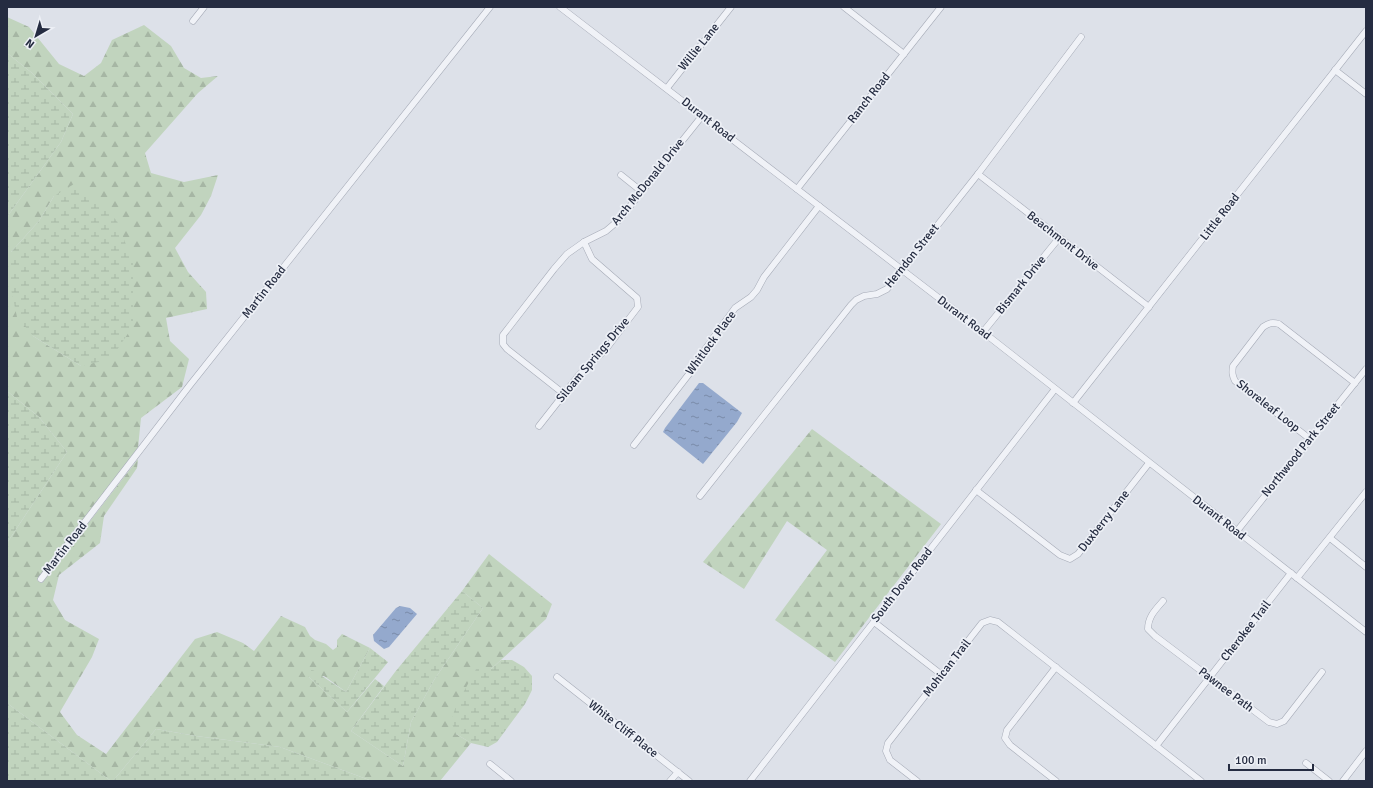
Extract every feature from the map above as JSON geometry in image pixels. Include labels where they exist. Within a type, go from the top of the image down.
[{"type":"street","points":[[193,21],[204,7]]},
{"type":"street","name":"Martin Road","points":[[41,579],[190,385],[490,7]]},
{"type":"street","name":"Durant Road","points":[[560,7],[797,188],[901,271],[983,332],[1366,632]]},
{"type":"street","name":"Willie Lane","points":[[667,88],[731,7]]},
{"type":"street","points":[[844,7],[904,54]]},
{"type":"street","name":"Ranch Road","points":[[797,188],[941,7]]},
{"type":"street","name":"Little Road","points":[[1073,403],[1366,31]]},
{"type":"street","name":"Herndon Street","points":[[700,496],[851,305],[856,300],[864,296],[878,294],[887,289],[978,174],[1081,37]]},
{"type":"street","points":[[1336,70],[1366,94]]},
{"type":"street","name":"Arch McDonald Drive","points":[[564,394],[507,349],[503,344],[502,338],[505,330],[567,254],[584,242],[606,231],[614,225],[702,116]]},
{"type":"street","name":"Beachmont Drive","points":[[978,174],[1149,307]]},
{"type":"street","points":[[621,176],[641,191]]},
{"type":"street","name":"Whitlock Place","points":[[634,445],[696,365],[701,355],[735,308],[758,290],[764,277],[819,206]]},
{"type":"street","name":"Bismark Drive","points":[[983,332],[1059,238]]},
{"type":"street","name":"Siloam Springs Drive","points":[[539,426],[579,375],[606,349],[638,307],[637,298],[592,259],[584,242]]},
{"type":"street","name":"Shoreleaf Loop","points":[[1310,439],[1235,381],[1232,376],[1233,366],[1263,327],[1268,323],[1274,322],[1279,324],[1355,383]]},
{"type":"street","name":"Northwood Park Street","points":[[1237,531],[1366,369]]},
{"type":"street","name":"South Dover Road","points":[[750,781],[1055,389]]},
{"type":"street","name":"Duxberry Lane","points":[[976,490],[1060,555],[1070,559],[1078,554],[1149,463]]},
{"type":"street","points":[[1297,578],[1366,492]]},
{"type":"street","points":[[1330,538],[1366,567]]},
{"type":"street","name":"Cherokee Trail","points":[[1156,746],[1291,574]]},
{"type":"street","name":"Pawnee Path","points":[[1163,601],[1150,617],[1148,629],[1209,678],[1269,722],[1277,724],[1284,721],[1322,672]]},
{"type":"street","name":"Mohican Trail","points":[[917,781],[890,760],[886,751],[888,743],[982,623],[990,620],[998,622],[1201,781]]},
{"type":"street","points":[[874,622],[942,675]]},
{"type":"street","points":[[1056,667],[1007,730],[1005,738],[1010,745],[1056,781]]},
{"type":"street","name":"White Cliff Place","points":[[557,677],[689,781]]},
{"type":"street","points":[[1343,781],[1366,751]]},
{"type":"street","points":[[1306,763],[1329,781]]},
{"type":"street","points":[[490,764],[511,781]]},
{"type":"street","points":[[670,781],[678,772]]},
{"type":"green space","points":[[7,17],[29,27],[59,64],[84,76],[101,63],[112,40],[144,25],[171,46],[184,68],[201,78],[218,76],[198,93],[145,153],[151,173],[184,182],[218,175],[211,196],[201,215],[175,248],[188,272],[206,292],[207,309],[166,318],[170,341],[189,359],[182,387],[141,418],[138,448],[37,580],[42,583],[138,459],[137,468],[104,516],[100,543],[59,575],[53,600],[65,620],[99,639],[92,657],[60,712],[77,735],[106,754],[195,639],[217,632],[243,643],[254,651],[281,616],[305,627],[310,636],[315,640],[326,644],[333,650],[337,647],[337,640],[342,634],[370,648],[346,692],[324,676],[309,677],[347,712],[375,679],[384,686],[351,731],[403,766],[411,722],[434,680],[483,608],[462,591],[489,554],[552,604],[546,619],[491,669],[476,669],[456,734],[471,743],[440,781],[372,781],[280,747],[156,729],[113,781],[111,781],[7,703],[7,543],[67,452],[39,417],[7,391],[7,217],[61,142],[73,114],[32,73],[7,53]],"holes":[[[54,196],[81,366],[33,336],[11,252],[39,221]]]},
{"type":"green space","points":[[7,53],[32,73],[73,114],[61,142],[7,217]]},
{"type":"green space","points":[[74,184],[94,197],[117,221],[133,263],[133,326],[111,359],[81,366],[33,336],[17,317],[11,289],[11,252],[39,221],[54,196]]},
{"type":"green space","points":[[7,391],[39,417],[67,452],[7,543]]},
{"type":"green space","points":[[812,429],[941,524],[835,662],[775,620],[827,550],[787,521],[744,589],[703,562]]},
{"type":"green space","points":[[462,591],[483,608],[434,680],[411,722],[403,766],[351,731],[395,672]]},
{"type":"green space","points":[[370,648],[388,662],[347,712],[309,677],[305,670],[313,670],[346,692]]},
{"type":"green space","points":[[501,660],[512,660],[524,667],[532,676],[532,690],[525,704],[497,742],[488,747],[471,743],[456,734],[451,721],[456,706],[476,669],[491,669]]},
{"type":"green space","points":[[7,703],[111,781],[7,781]]},
{"type":"green space","points":[[156,729],[280,747],[372,781],[113,781]]},
{"type":"water","points":[[699,383],[703,383],[742,413],[737,422],[703,464],[663,432]]},
{"type":"water","points":[[400,606],[410,608],[417,614],[389,647],[384,649],[374,641],[373,635],[396,608]]}]
